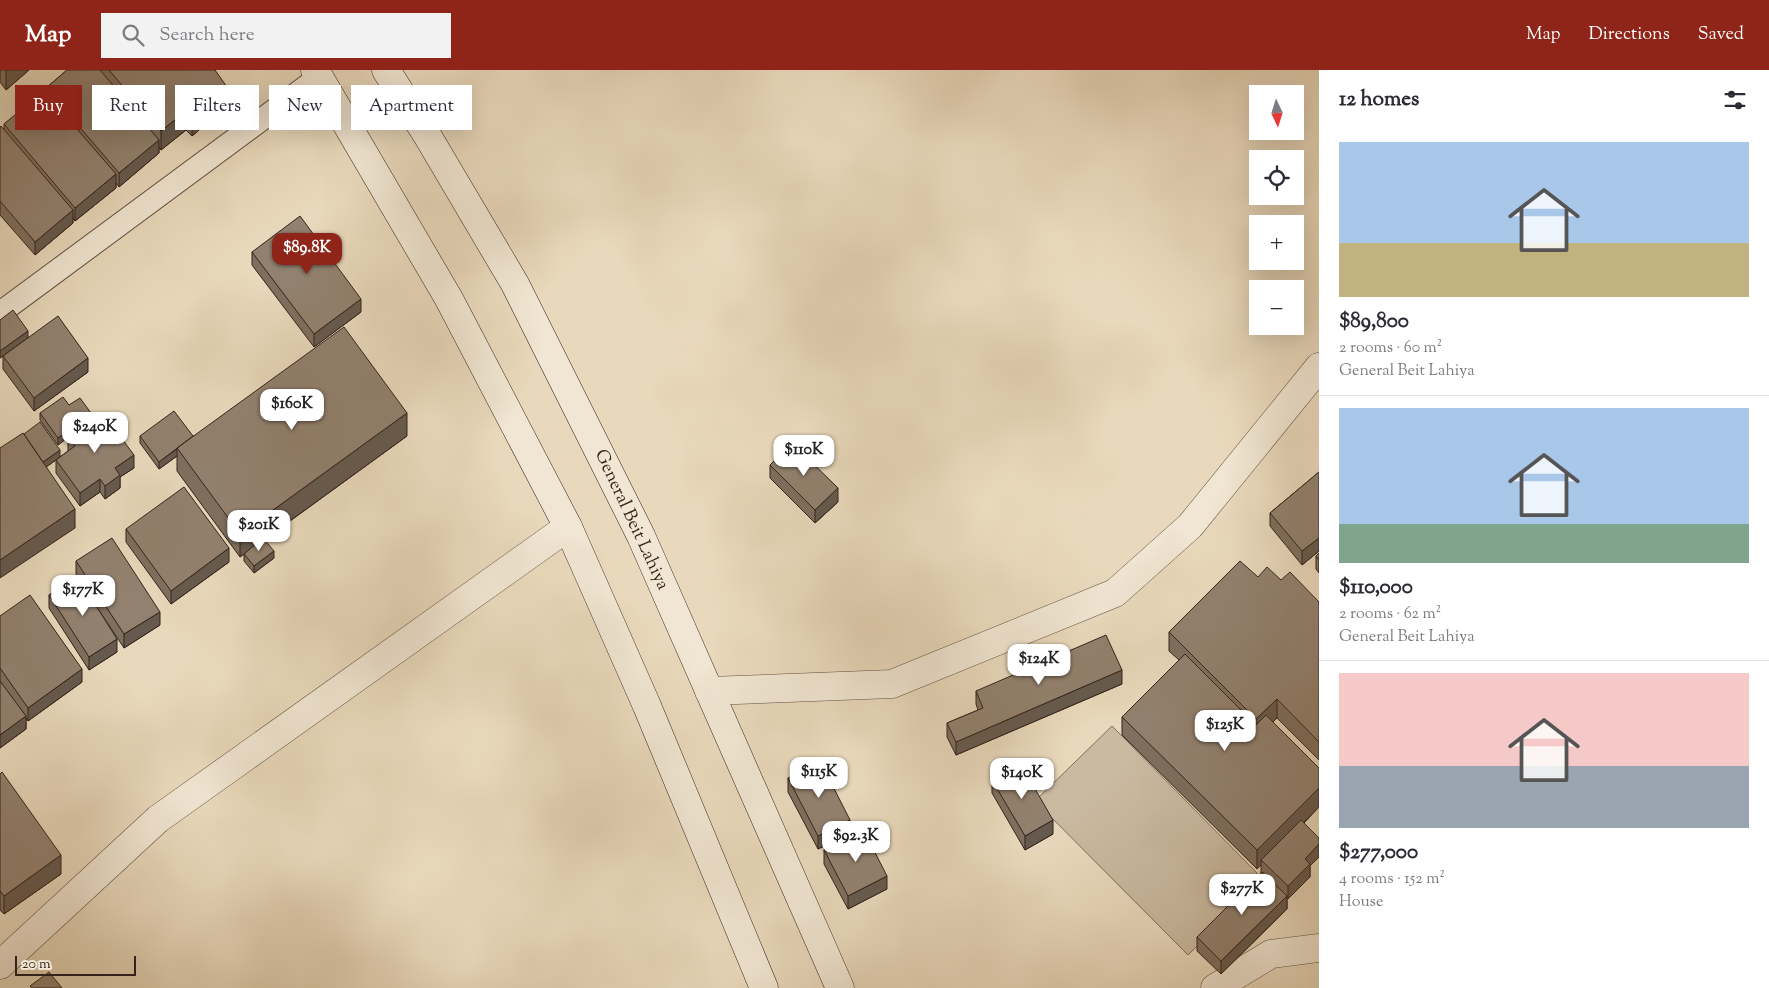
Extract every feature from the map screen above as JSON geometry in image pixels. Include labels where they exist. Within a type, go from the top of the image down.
[{"type":"main road","name":"General Beit Lahiya","points":[[386,70],[427,135],[515,284],[641,536],[840,988]]},
{"type":"main road","points":[[317,74],[449,299],[568,526],[647,706],[764,988]]},
{"type":"main road","points":[[709,691],[892,684],[1115,593],[1190,526],[1319,367]]},
{"type":"main road","points":[[0,966],[158,819],[568,526]]},
{"type":"main road","points":[[1215,988],[1271,954],[1319,948]]},
{"type":"lane","points":[[0,313],[317,74]]},
{"type":"shaded area","points":[[1112,726],[1256,872],[1262,882],[1188,955],[1035,801]]},
{"type":"building","points":[[67,70],[100,70],[113,85],[92,85],[92,130],[151,130],[159,140],[119,173],[82,130],[82,85],[50,85]]},
{"type":"building","points":[[109,70],[215,70],[226,85],[175,85],[175,120],[165,128],[165,85],[122,85]]},
{"type":"building","points":[[15,115],[15,130],[78,130],[116,174],[75,208],[4,124]]},
{"type":"building","points":[[1,126],[73,210],[35,242],[0,201]]},
{"type":"building","points":[[300,216],[361,299],[314,334],[252,252]]},
{"type":"building","points":[[13,310],[28,331],[0,351],[0,320]]},
{"type":"building","points":[[58,316],[88,358],[34,398],[3,356]]},
{"type":"building","points":[[344,327],[407,413],[240,534],[177,448]]},
{"type":"building","points":[[63,397],[69,405],[80,398],[91,413],[58,438],[40,413]]},
{"type":"building","points":[[174,411],[193,436],[159,462],[140,436]]},
{"type":"building","points":[[102,412],[134,455],[115,468],[120,475],[105,486],[100,479],[80,493],[56,460],[75,446],[68,437]]},
{"type":"building","points":[[40,422],[60,450],[43,462],[24,434]]},
{"type":"building","points":[[23,433],[75,509],[0,560],[0,448]]},
{"type":"building","points":[[792,443],[838,488],[815,510],[770,465]]},
{"type":"building","points":[[1319,472],[1319,538],[1302,551],[1270,513]]},
{"type":"building","points":[[184,487],[229,548],[171,591],[126,529]]},
{"type":"building","points":[[112,538],[160,612],[124,634],[76,561]]},
{"type":"building","points":[[263,538],[274,551],[254,566],[244,554]]},
{"type":"building","points":[[1240,561],[1258,577],[1267,567],[1281,580],[1290,572],[1319,602],[1319,742],[1277,699],[1256,719],[1169,632]]},
{"type":"building","points":[[78,577],[117,639],[89,657],[49,595]]},
{"type":"building","points":[[30,595],[82,669],[28,708],[0,668],[0,616]]},
{"type":"building","points":[[1106,635],[1122,670],[956,742],[947,723],[983,708],[976,691]]},
{"type":"building","points":[[1185,654],[1256,725],[1266,715],[1319,768],[1319,788],[1257,850],[1122,717]]},
{"type":"building","points":[[0,681],[26,716],[0,735]]},
{"type":"building","points":[[820,761],[850,820],[818,836],[788,778]]},
{"type":"building","points":[[1020,763],[1053,820],[1025,836],[992,780]]},
{"type":"building","points":[[2,772],[61,855],[4,896],[0,891],[0,774]]},
{"type":"building","points":[[1301,820],[1319,838],[1319,844],[1305,859],[1310,864],[1288,886],[1261,860]]},
{"type":"building","points":[[864,831],[887,876],[848,896],[824,850]]},
{"type":"building","points":[[1262,872],[1287,896],[1221,961],[1197,937]]},
{"type":"building","points":[[49,972],[62,988],[32,988],[30,986]]}]
